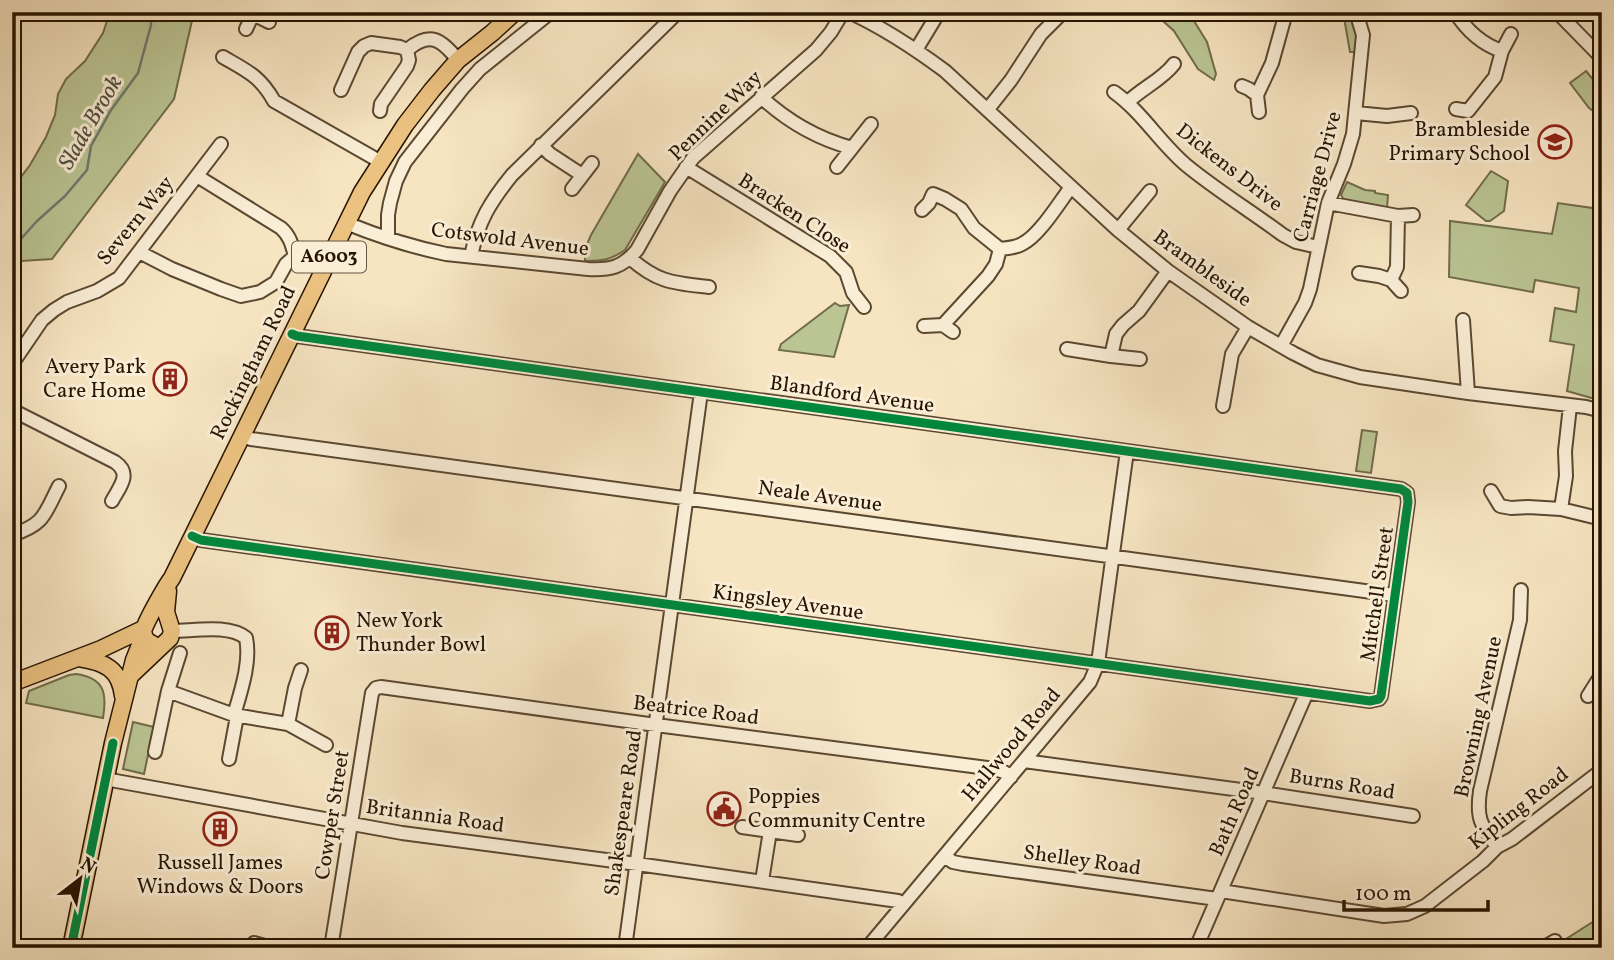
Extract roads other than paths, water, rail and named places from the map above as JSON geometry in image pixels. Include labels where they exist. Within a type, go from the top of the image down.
[{"type":"main road","name":"Rockingham Road","points":[[71,948],[105,779],[130,675],[149,636],[157,602],[172,578],[346,223],[381,162],[424,101],[458,60],[515,12]]},
{"type":"main road","name":"Rockingham Road","points":[[171,628],[166,605],[172,578]]},
{"type":"main road","points":[[12,683],[101,649],[149,636],[169,640],[171,628],[160,618],[149,636]]},
{"type":"main road","points":[[77,657],[98,662],[115,672],[122,687],[124,702]]},
{"type":"street","points":[[388,238],[390,202],[405,162],[480,69],[551,12]]},
{"type":"street","points":[[471,257],[476,232],[486,211],[512,175],[678,12]]},
{"type":"street","name":"Pennine Way","points":[[630,258],[686,167],[712,140],[816,50],[843,12]]},
{"type":"street","name":"Brambleside","points":[[849,12],[891,33],[945,71],[1118,230],[1168,271],[1248,327],[1281,346],[1317,365],[1343,373],[1602,411]]},
{"type":"street","points":[[916,50],[939,12]]},
{"type":"street","points":[[988,109],[1011,80],[1034,34],[1063,12]]},
{"type":"street","name":"Carriage Drive","points":[[1281,346],[1310,289],[1328,203],[1353,134],[1363,35],[1356,12]]},
{"type":"street","points":[[1455,12],[1466,29],[1489,47],[1503,51]]},
{"type":"street","points":[[1557,12],[1602,58]]},
{"type":"street","points":[[246,29],[253,13],[269,22]]},
{"type":"street","points":[[1257,95],[1272,63],[1288,14]]},
{"type":"street","points":[[1456,108],[1468,111],[1495,77],[1511,34]]},
{"type":"street","points":[[407,50],[426,38],[435,40],[458,60]]},
{"type":"street","points":[[341,90],[358,52],[364,46],[371,43],[407,50]]},
{"type":"street","points":[[380,111],[381,104],[407,66],[407,50]]},
{"type":"street","points":[[223,57],[254,75],[267,89],[272,101],[381,162]]},
{"type":"street","points":[[1128,102],[1174,64]]},
{"type":"street","points":[[1242,86],[1257,95],[1259,111]]},
{"type":"street","name":"Dickens Drive","points":[[1114,92],[1128,102],[1153,132],[1187,165],[1283,234],[1296,242],[1318,247]]},
{"type":"street","points":[[761,97],[789,121],[852,148]]},
{"type":"street","points":[[1356,113],[1387,116],[1411,113]]},
{"type":"street","points":[[837,167],[871,124]]},
{"type":"street","name":"Severn Way","points":[[12,364],[29,337],[48,315],[66,302],[108,286],[119,278],[221,144]]},
{"type":"street","points":[[541,145],[582,175]]},
{"type":"street","points":[[572,189],[592,163]]},
{"type":"street","name":"Bracken Close","points":[[686,167],[830,256],[846,272],[853,293],[864,307]]},
{"type":"street","points":[[197,176],[281,228],[287,233],[295,256],[323,270]]},
{"type":"street","points":[[922,210],[929,203],[933,190],[961,209],[974,228],[1000,249],[1013,248],[1036,234],[1071,187]]},
{"type":"street","points":[[1118,230],[1150,191]]},
{"type":"street","points":[[1328,203],[1398,216],[1413,215]]},
{"type":"street","points":[[1391,280],[1397,268],[1398,216]]},
{"type":"street","name":"Cotswold Avenue","points":[[346,223],[424,249],[471,257],[606,270],[630,258]]},
{"type":"street","points":[[924,326],[948,328],[996,264],[1000,249]]},
{"type":"street","points":[[139,252],[172,269],[241,296],[260,292],[276,282],[286,264],[295,256]]},
{"type":"street","points":[[630,258],[640,268],[667,281],[709,287]]},
{"type":"street","points":[[1111,356],[1116,334],[1139,311],[1168,271]]},
{"type":"street","points":[[1359,273],[1391,280],[1401,291]]},
{"type":"street","points":[[1463,320],[1468,393]]},
{"type":"street","points":[[1223,406],[1232,354],[1248,327]]},
{"type":"street","name":"Blandford Avenue","points":[[292,334],[1394,487],[1407,493]]},
{"type":"street","points":[[1067,349],[1140,359]]},
{"type":"street","name":"Shakespeare Road","points":[[625,948],[701,392]]},
{"type":"street","points":[[1561,509],[1566,476],[1565,451],[1570,405]]},
{"type":"street","points":[[12,410],[121,467],[124,479],[112,501]]},
{"type":"street","name":"Neale Avenue","points":[[242,436],[247,439],[1394,595]]},
{"type":"street","name":"Hallwood Road","points":[[867,948],[1090,682],[1098,663],[1127,451]]},
{"type":"street","points":[[12,535],[39,522],[59,486]]},
{"type":"street","points":[[1491,491],[1500,506],[1561,509],[1602,519]]},
{"type":"street","name":"Mitchell Street","points":[[1379,699],[1408,502],[1407,493]]},
{"type":"street","name":"Kingsley Avenue","points":[[192,536],[201,540],[1370,701],[1379,699]]},
{"type":"street","name":"Browning Avenue","points":[[1497,847],[1482,824],[1478,809],[1520,620],[1521,590]]},
{"type":"street","points":[[171,628],[230,629],[246,638],[248,646],[229,759]]},
{"type":"street","points":[[155,752],[167,691],[180,653]]},
{"type":"street","points":[[289,724],[301,670]]},
{"type":"street","points":[[1588,696],[1601,673]]},
{"type":"street","name":"Beatrice Road","points":[[376,688],[995,769],[1011,777]]},
{"type":"street","name":"Cowper Street","points":[[331,948],[372,693],[376,688]]},
{"type":"street","points":[[167,691],[235,715],[289,724],[326,745]]},
{"type":"street","name":"Bath Road","points":[[1196,948],[1307,692]]},
{"type":"street","name":"Burns Road","points":[[1024,761],[1413,816]]},
{"type":"street","name":"Kipling Road","points":[[1219,895],[1384,916],[1407,914],[1425,906],[1483,862],[1497,847],[1602,770]]},
{"type":"street","name":"Britannia Road","points":[[105,779],[351,825],[762,881],[898,901],[903,905]]},
{"type":"street","points":[[741,827],[798,835]]},
{"type":"street","points":[[762,881],[770,831]]},
{"type":"street","name":"Shelley Road","points":[[944,856],[963,864],[1219,895]]},
{"type":"street","points":[[254,942],[272,948]]},
{"type":"waterway","name":"Slade Brook","points":[[12,271],[19,241],[87,170],[91,146],[111,110],[138,73],[151,25],[151,12]]},
{"type":"place","name":"Brambleside Primary School","points":[[1555,142]]},
{"type":"place","name":"Avery Park Care Home","points":[[170,379]]},
{"type":"place","name":"New York Thunder Bowl","points":[[332,633]]},
{"type":"place","name":"Poppies Community Centre","points":[[724,809]]},
{"type":"place","name":"Russell James Windows & Doors","points":[[220,829]]}]
